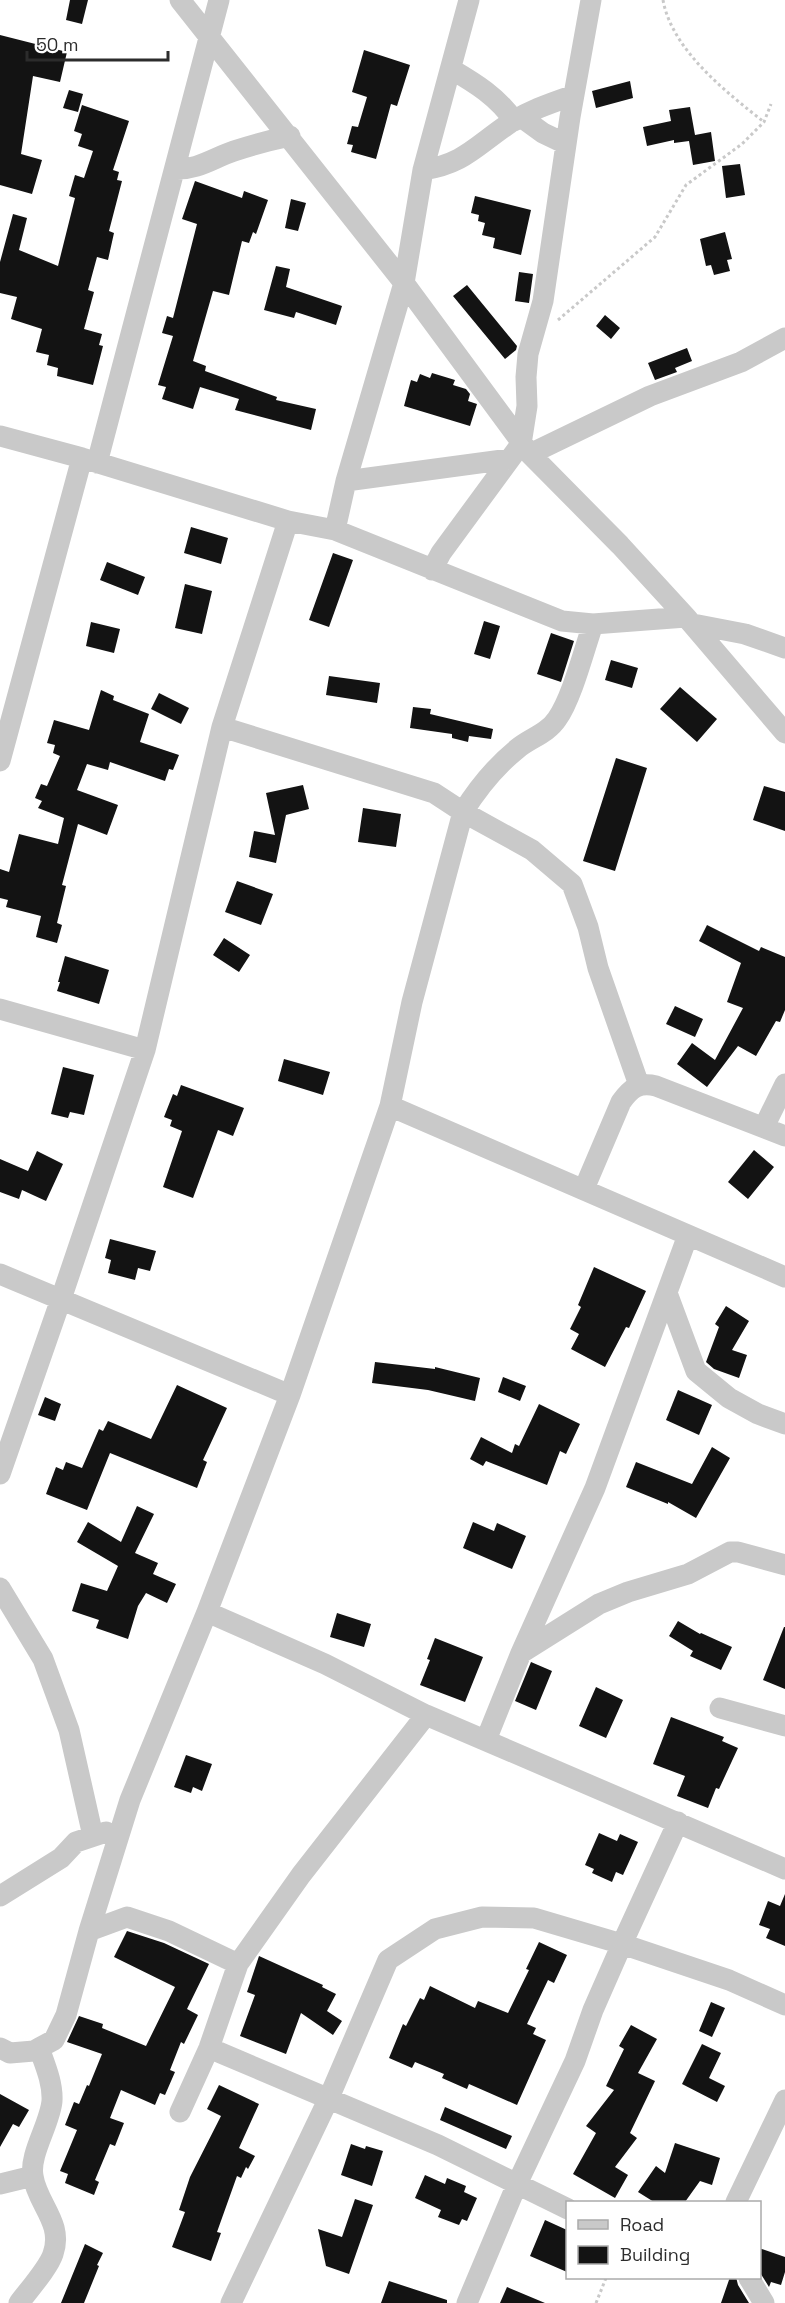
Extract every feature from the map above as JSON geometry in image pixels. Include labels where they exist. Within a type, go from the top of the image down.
[{"type":"street","points":[[180,0],[405,283],[520,452],[620,545],[785,733]]},
{"type":"street","points":[[0,761],[175,169],[219,0]]},
{"type":"street","points":[[334,530],[346,481],[405,283],[423,170],[470,0]]},
{"type":"street","points":[[432,570],[441,553],[520,452],[527,406],[526,377],[543,301],[566,144],[591,0]]},
{"type":"street","points":[[451,69],[477,84],[518,119],[566,144]]},
{"type":"street","points":[[423,170],[447,166],[464,157],[518,119],[574,95]]},
{"type":"street","points":[[175,169],[189,169],[204,165],[233,151],[290,136]]},
{"type":"street","points":[[346,481],[520,452],[650,396],[741,362],[785,338]]},
{"type":"street","points":[[0,436],[288,521],[334,530],[562,621],[593,624],[689,621],[745,633],[785,648]]},
{"type":"street","points":[[0,1474],[145,1050],[222,728],[288,521]]},
{"type":"street","points":[[0,2048],[10,2053],[39,2048],[54,2040],[66,2015],[89,1931],[130,1800],[207,1612],[290,1395],[390,1106],[412,1002],[463,812],[474,794],[495,769],[519,748],[546,731],[558,718],[593,624]]},
{"type":"street","points":[[222,728],[434,793],[463,812],[532,850],[572,884],[639,1085]]},
{"type":"street","points":[[0,1009],[145,1050]]},
{"type":"street","points":[[764,1127],[785,1084]]},
{"type":"street","points":[[585,1189],[621,1102],[629,1091],[639,1085],[656,1086],[785,1136]]},
{"type":"street","points":[[390,1106],[785,1277]]},
{"type":"street","points":[[486,1740],[520,1653],[595,1488],[688,1235]]},
{"type":"street","points":[[0,1274],[290,1395]]},
{"type":"street","points":[[667,1293],[696,1371],[729,1398],[758,1414],[785,1424]]},
{"type":"street","points":[[520,1653],[599,1604],[628,1592],[688,1574],[730,1552],[738,1552],[785,1565]]},
{"type":"street","points":[[0,1588],[43,1659],[69,1730],[93,1836]]},
{"type":"street","points":[[207,1612],[325,1664],[426,1715],[785,1869]]},
{"type":"street","points":[[720,1708],[785,1726]]},
{"type":"street","points":[[180,2112],[209,2048],[238,1964],[301,1875],[426,1715]]},
{"type":"street","points":[[467,2303],[517,2184],[575,2061],[593,2010],[678,1822]]},
{"type":"street","points":[[0,1896],[62,1858],[76,1842],[121,1828]]},
{"type":"street","points":[[89,1931],[127,1917],[169,1931],[238,1964]]},
{"type":"street","points":[[231,2303],[328,2100],[388,1960],[435,1929],[482,1917],[534,1918],[622,1944],[729,1980],[785,2005]]},
{"type":"street","points":[[19,2303],[53,2255],[56,2241],[52,2219],[33,2176],[36,2157],[52,2103],[52,2089],[39,2048]]},
{"type":"street","points":[[209,2048],[438,2145],[566,2209]]},
{"type":"street","points":[[736,2201],[785,2100]]},
{"type":"street","points":[[0,2184],[33,2176]]},
{"type":"street","points":[[750,2279],[764,2303]]},
{"type":"path","points":[[663,0],[665,10],[682,44],[734,99],[764,122]]},
{"type":"path","points":[[532,342],[655,237],[686,185],[730,154],[764,122],[771,104]]},
{"type":"path","points":[[596,2303],[605,2279]]},
{"type":"building","points":[[70,0],[88,0],[82,24],[66,20]]},
{"type":"building","points":[[0,35],[67,52],[60,82],[33,76],[21,154],[42,160],[32,194],[0,185]]},
{"type":"building","points":[[364,50],[410,65],[397,106],[391,104],[376,159],[351,152],[353,145],[347,144],[352,126],[358,127],[367,97],[352,92]]},
{"type":"building","points":[[630,81],[633,98],[596,108],[592,91]]},
{"type":"building","points":[[69,90],[83,94],[78,112],[63,108]]},
{"type":"building","points":[[82,105],[129,121],[113,170],[119,172],[117,180],[122,181],[109,231],[114,233],[108,260],[97,257],[88,290],[94,292],[84,329],[102,334],[99,345],[103,346],[93,385],[57,376],[58,368],[47,365],[49,355],[36,352],[42,329],[11,319],[17,297],[0,293],[0,262],[13,214],[27,218],[19,250],[58,266],[75,198],[69,196],[75,175],[84,178],[93,151],[78,146],[82,134],[74,131]]},
{"type":"building","points":[[690,107],[695,135],[711,132],[715,161],[693,165],[689,141],[674,143],[674,140],[647,146],[643,127],[671,121],[669,110]]},
{"type":"building","points":[[740,164],[745,195],[726,198],[722,166]]},
{"type":"building","points":[[195,181],[242,198],[244,191],[268,200],[256,234],[253,232],[249,243],[242,241],[229,295],[213,291],[193,361],[206,366],[205,371],[277,397],[276,400],[316,409],[311,430],[235,410],[239,399],[200,387],[193,409],[162,399],[166,387],[158,385],[173,336],[162,333],[167,316],[173,318],[197,224],[182,219]]},
{"type":"building","points":[[475,196],[531,210],[521,255],[493,248],[495,238],[482,235],[485,223],[478,221],[479,215],[471,213]]},
{"type":"building","points":[[291,199],[306,203],[298,231],[285,228]]},
{"type":"building","points":[[725,232],[732,259],[727,260],[730,271],[714,275],[711,265],[706,266],[700,239]]},
{"type":"building","points":[[276,266],[290,269],[286,287],[342,306],[336,325],[296,312],[294,318],[264,310]]},
{"type":"building","points":[[519,272],[533,274],[529,303],[515,301]]},
{"type":"building","points":[[467,285],[517,346],[516,350],[505,359],[453,296]]},
{"type":"building","points":[[605,315],[620,328],[611,339],[596,326]]},
{"type":"building","points":[[687,348],[692,361],[675,368],[677,372],[655,380],[648,363]]},
{"type":"building","points":[[432,373],[455,380],[453,385],[466,389],[470,394],[468,401],[477,404],[470,426],[404,406],[411,380],[417,382],[420,374],[430,378]]},
{"type":"building","points":[[191,527],[228,538],[221,564],[184,553]]},
{"type":"building","points":[[333,553],[353,560],[329,627],[309,620]]},
{"type":"building","points":[[107,562],[145,577],[138,595],[100,580]]},
{"type":"building","points":[[185,584],[212,591],[202,634],[175,628]]},
{"type":"building","points":[[484,621],[500,626],[490,659],[474,654]]},
{"type":"building","points":[[91,622],[120,629],[114,653],[86,646]]},
{"type":"building","points":[[551,633],[574,641],[561,682],[537,674]]},
{"type":"building","points":[[611,660],[638,668],[632,688],[605,680]]},
{"type":"building","points":[[329,676],[380,683],[377,703],[326,695]]},
{"type":"building","points":[[680,687],[717,719],[697,742],[660,709]]},
{"type":"building","points":[[101,690],[114,696],[113,700],[149,714],[140,742],[179,755],[173,770],[169,769],[165,781],[110,762],[108,770],[87,764],[77,790],[118,805],[107,835],[78,824],[62,885],[66,886],[57,923],[62,925],[57,943],[36,937],[41,916],[6,907],[8,900],[0,898],[0,869],[9,872],[19,834],[58,844],[64,818],[38,808],[42,801],[35,798],[41,784],[47,786],[60,756],[53,753],[55,745],[47,743],[54,720],[89,730]]},
{"type":"building","points":[[159,693],[189,708],[181,724],[151,709]]},
{"type":"building","points":[[413,707],[431,709],[430,714],[493,729],[491,739],[469,736],[468,742],[452,738],[452,734],[410,728]]},
{"type":"building","points":[[616,758],[647,768],[615,871],[583,861]]},
{"type":"building","points":[[303,785],[309,809],[286,815],[276,863],[249,857],[254,831],[275,835],[266,793]]},
{"type":"building","points":[[764,786],[785,792],[785,831],[753,820]]},
{"type":"building","points":[[363,808],[401,814],[396,847],[358,842]]},
{"type":"building","points":[[237,881],[273,894],[261,925],[225,912]]},
{"type":"building","points":[[707,925],[759,951],[761,947],[785,957],[785,1010],[780,1022],[776,1021],[756,1056],[738,1046],[707,1087],[677,1064],[692,1043],[715,1060],[743,1008],[727,1002],[741,963],[699,941]]},
{"type":"building","points":[[224,938],[250,955],[239,972],[213,955]]},
{"type":"building","points":[[65,956],[109,970],[99,1004],[57,991]]},
{"type":"building","points":[[675,1006],[703,1019],[695,1037],[666,1024]]},
{"type":"building","points":[[284,1059],[330,1072],[323,1095],[278,1081]]},
{"type":"building","points":[[63,1067],[94,1075],[84,1115],[70,1112],[68,1118],[51,1114]]},
{"type":"building","points":[[181,1085],[244,1108],[233,1136],[218,1130],[193,1198],[163,1187],[182,1131],[170,1126],[172,1120],[164,1117],[173,1094],[177,1096]]},
{"type":"building","points":[[754,1150],[774,1167],[748,1199],[728,1182]]},
{"type":"building","points":[[37,1151],[63,1164],[46,1201],[22,1190],[19,1199],[0,1192],[0,1159],[28,1171]]},
{"type":"building","points":[[110,1239],[156,1251],[150,1271],[138,1268],[135,1280],[108,1273],[111,1260],[105,1258]]},
{"type":"building","points":[[594,1267],[646,1291],[629,1328],[626,1327],[605,1367],[571,1349],[579,1334],[570,1329],[581,1307],[578,1305]]},
{"type":"building","points":[[726,1306],[749,1321],[732,1350],[747,1355],[739,1378],[714,1369],[706,1362],[719,1327],[715,1324]]},
{"type":"building","points":[[375,1362],[435,1369],[435,1367],[480,1378],[475,1401],[428,1390],[372,1383]]},
{"type":"building","points":[[503,1377],[526,1386],[520,1401],[498,1392]]},
{"type":"building","points":[[177,1385],[227,1408],[203,1460],[207,1462],[197,1488],[110,1453],[87,1510],[46,1494],[56,1467],[63,1470],[66,1462],[82,1468],[99,1429],[103,1431],[108,1421],[151,1439]]},
{"type":"building","points":[[678,1390],[712,1405],[699,1435],[666,1420]]},
{"type":"building","points":[[45,1397],[61,1404],[55,1421],[38,1415]]},
{"type":"building","points":[[539,1404],[580,1424],[566,1454],[560,1451],[547,1485],[486,1461],[483,1466],[470,1459],[481,1437],[512,1453],[515,1444],[519,1446]]},
{"type":"building","points":[[712,1447],[730,1458],[696,1518],[668,1502],[668,1504],[626,1487],[636,1462],[692,1484]]},
{"type":"building","points":[[137,1506],[154,1514],[135,1553],[158,1563],[153,1574],[176,1584],[167,1603],[146,1593],[138,1606],[128,1639],[96,1628],[99,1620],[72,1611],[81,1583],[107,1591],[118,1566],[77,1542],[88,1522],[121,1542]]},
{"type":"building","points":[[473,1522],[494,1531],[497,1523],[526,1536],[512,1569],[463,1548]]},
{"type":"building","points":[[337,1613],[371,1624],[364,1647],[330,1637]]},
{"type":"building","points":[[678,1621],[700,1634],[732,1647],[721,1670],[690,1656],[693,1651],[669,1636]]},
{"type":"building","points":[[785,1627],[785,1689],[763,1680]]},
{"type":"building","points":[[435,1638],[483,1657],[465,1702],[420,1685],[430,1660],[427,1659]]},
{"type":"building","points":[[531,1662],[552,1671],[536,1710],[515,1701]]},
{"type":"building","points":[[596,1687],[623,1700],[606,1738],[579,1726]]},
{"type":"building","points":[[671,1717],[724,1737],[722,1741],[738,1748],[708,1808],[677,1796],[685,1776],[653,1764]]},
{"type":"building","points":[[186,1755],[212,1764],[202,1791],[193,1787],[191,1793],[174,1787]]},
{"type":"building","points":[[599,1833],[617,1841],[620,1834],[638,1842],[623,1875],[616,1872],[612,1882],[592,1873],[594,1869],[585,1865]]},
{"type":"building","points":[[785,1894],[785,1946],[766,1938],[770,1929],[759,1925],[768,1901],[780,1906]]},
{"type":"building","points":[[127,1931],[164,1943],[209,1964],[187,2009],[198,2015],[184,2044],[181,2042],[170,2070],[175,2072],[165,2095],[160,2093],[155,2105],[121,2090],[110,2118],[124,2123],[115,2146],[110,2144],[95,2180],[99,2182],[94,2195],[65,2183],[68,2174],[60,2171],[77,2130],[65,2125],[74,2102],[79,2104],[87,2085],[89,2086],[102,2054],[67,2042],[79,2016],[103,2024],[102,2028],[146,2046],[175,1987],[114,1957]]},
{"type":"building","points":[[539,1942],[567,1955],[554,1983],[548,1980],[527,2024],[536,2028],[533,2034],[546,2040],[517,2105],[469,2084],[467,2089],[442,2078],[444,2074],[415,2062],[412,2068],[389,2058],[403,2024],[406,2026],[420,1998],[424,2000],[430,1986],[475,2008],[478,2001],[508,2013],[529,1970],[526,1969]]},
{"type":"building","points":[[259,1956],[323,1985],[322,1987],[336,1994],[327,2011],[342,2021],[333,2035],[301,2013],[286,2054],[240,2036],[255,1995],[247,1992]]},
{"type":"building","points":[[711,2002],[725,2008],[712,2037],[699,2031]]},
{"type":"building","points":[[631,2025],[657,2039],[638,2073],[655,2081],[630,2133],[637,2138],[615,2167],[628,2175],[615,2198],[573,2174],[596,2133],[586,2126],[614,2090],[606,2086],[624,2049],[619,2046]]},
{"type":"building","points":[[702,2044],[721,2053],[709,2078],[725,2086],[717,2102],[682,2084]]},
{"type":"building","points":[[219,2085],[259,2104],[239,2148],[255,2156],[241,2178],[237,2176],[217,2232],[221,2233],[211,2261],[172,2247],[185,2212],[179,2210],[190,2177],[221,2116],[207,2109]]},
{"type":"building","points":[[0,2094],[29,2110],[19,2127],[13,2124],[0,2147]]},
{"type":"building","points":[[445,2107],[512,2136],[506,2149],[440,2120]]},
{"type":"building","points":[[675,2143],[720,2158],[712,2185],[700,2181],[686,2201],[652,2201],[638,2192],[656,2166],[665,2173]]},
{"type":"building","points":[[351,2144],[365,2149],[366,2146],[383,2151],[372,2186],[341,2175]]},
{"type":"building","points":[[425,2175],[445,2184],[447,2178],[466,2186],[464,2192],[477,2198],[467,2221],[462,2219],[459,2225],[438,2217],[441,2210],[415,2198]]},
{"type":"building","points":[[355,2199],[373,2205],[349,2274],[326,2266],[318,2229],[342,2237]]},
{"type":"building","points":[[545,2220],[566,2230],[566,2272],[530,2256]]},
{"type":"building","points":[[85,2244],[103,2253],[84,2303],[61,2303]]},
{"type":"building","points":[[761,2249],[785,2257],[785,2272],[781,2285],[771,2282],[769,2287],[761,2274]]},
{"type":"building","points":[[729,2279],[736,2279],[749,2303],[721,2303]]},
{"type":"building","points":[[389,2281],[447,2300],[447,2303],[381,2303]]},
{"type":"building","points":[[507,2287],[545,2303],[500,2303]]}]
